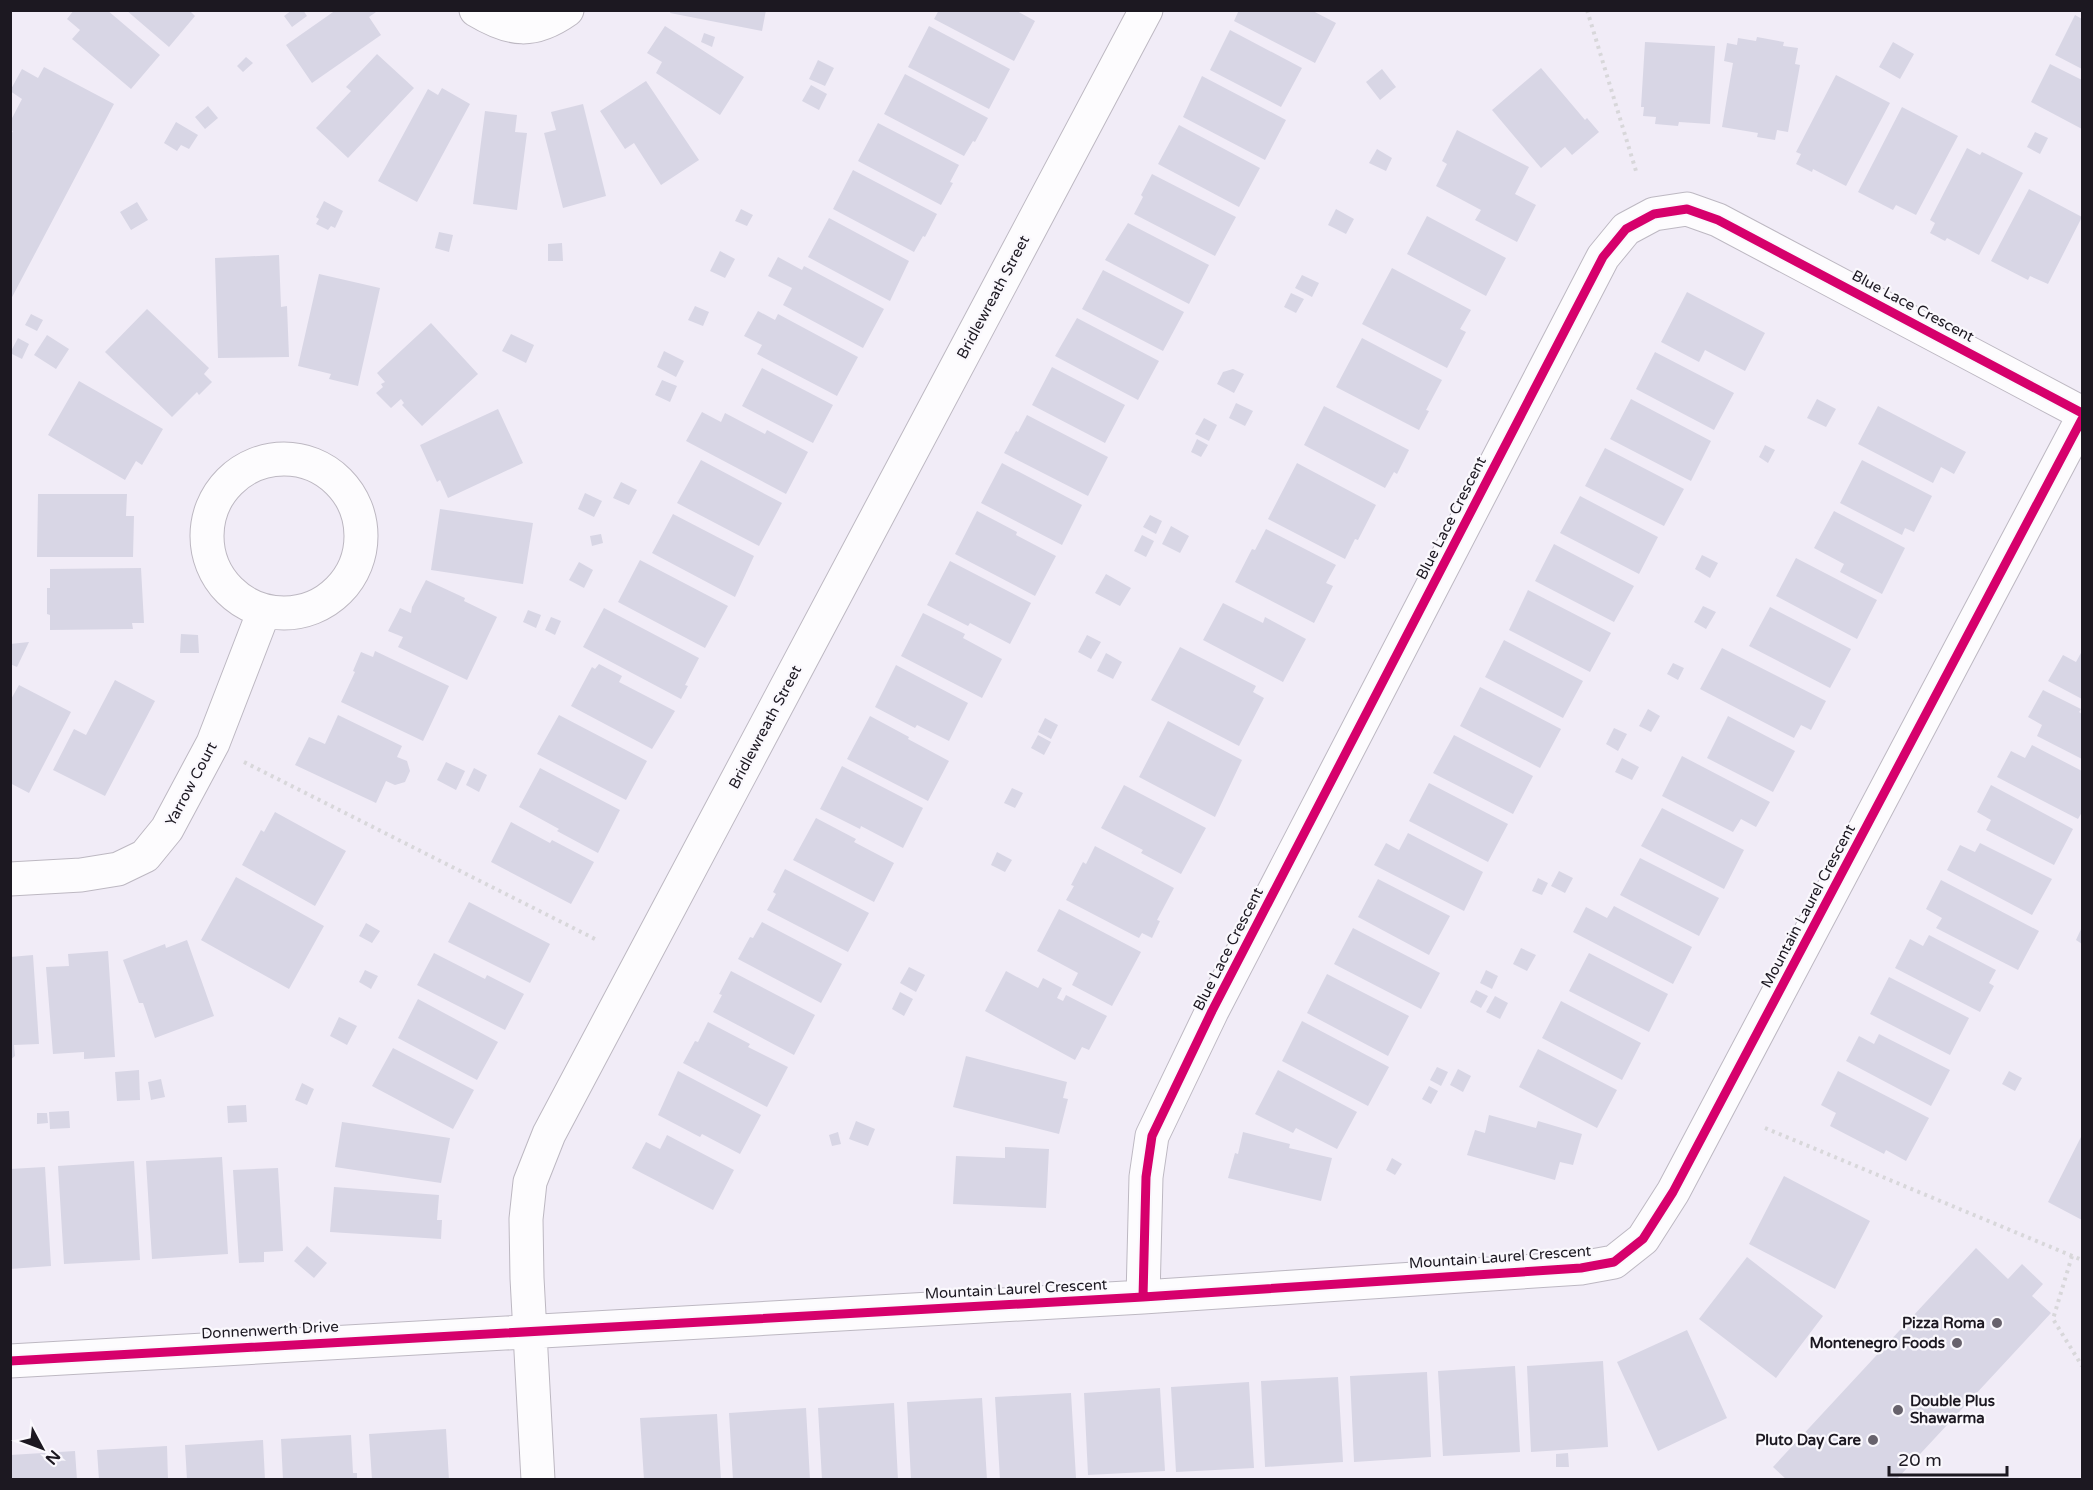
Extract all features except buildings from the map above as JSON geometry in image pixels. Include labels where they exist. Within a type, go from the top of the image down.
[{"type":"street","points":[[476,10],[506,26],[531,27],[552,21],[567,10]]},
{"type":"street","name":"Bridlewreath Street","points":[[538,1479],[526,1219],[530,1182],[549,1134],[1146,10]]},
{"type":"street","name":"Blue Lace Crescent","points":[[1143,1297],[1146,1177],[1152,1136],[1218,1000],[1603,257],[1626,229],[1654,214],[1687,209],[1718,220],[2082,413]]},
{"type":"street","name":"Mountain Laurel Crescent","points":[[530,1330],[1143,1297],[1581,1268],[1614,1262],[1643,1239],[1679,1182],[2082,419]]},
{"type":"street","points":[[293,459],[318,467],[332,475],[349,494],[357,509],[362,535],[360,549],[351,574],[334,595],[317,606],[291,614],[264,611],[251,606],[229,591],[214,569],[207,543],[212,508],[227,485],[240,473],[264,462],[293,459]]},
{"type":"street","name":"Yarrow Court","points":[[10,879],[81,875],[118,869],[145,856],[167,829],[213,743],[264,611]]},
{"type":"street","name":"Donnenwerth Drive","points":[[10,1361],[530,1330]]},
{"type":"path","points":[[1587,10],[1636,171]]},
{"type":"path","points":[[213,743],[249,765],[597,939]]},
{"type":"path","points":[[1765,1128],[2082,1260]]},
{"type":"path","points":[[2072,1256],[2053,1319],[2082,1366]]},
{"type":"cycle path","points":[[1143,1297],[1146,1177],[1152,1136],[1212,1011],[1603,257],[1626,229],[1654,214],[1687,209],[1718,220],[2082,413]]},
{"type":"cycle path","points":[[10,1361],[1143,1297],[1581,1268],[1614,1262],[1643,1239],[1673,1192],[2082,419]]},
{"type":"place","name":"Pizza Roma","points":[[1997,1323]]},
{"type":"place","name":"Montenegro Foods","points":[[1957,1343]]},
{"type":"place","name":"Double Plus Shawarma","points":[[1898,1410]]},
{"type":"place","name":"Pluto Day Care","points":[[1873,1440]]}]
